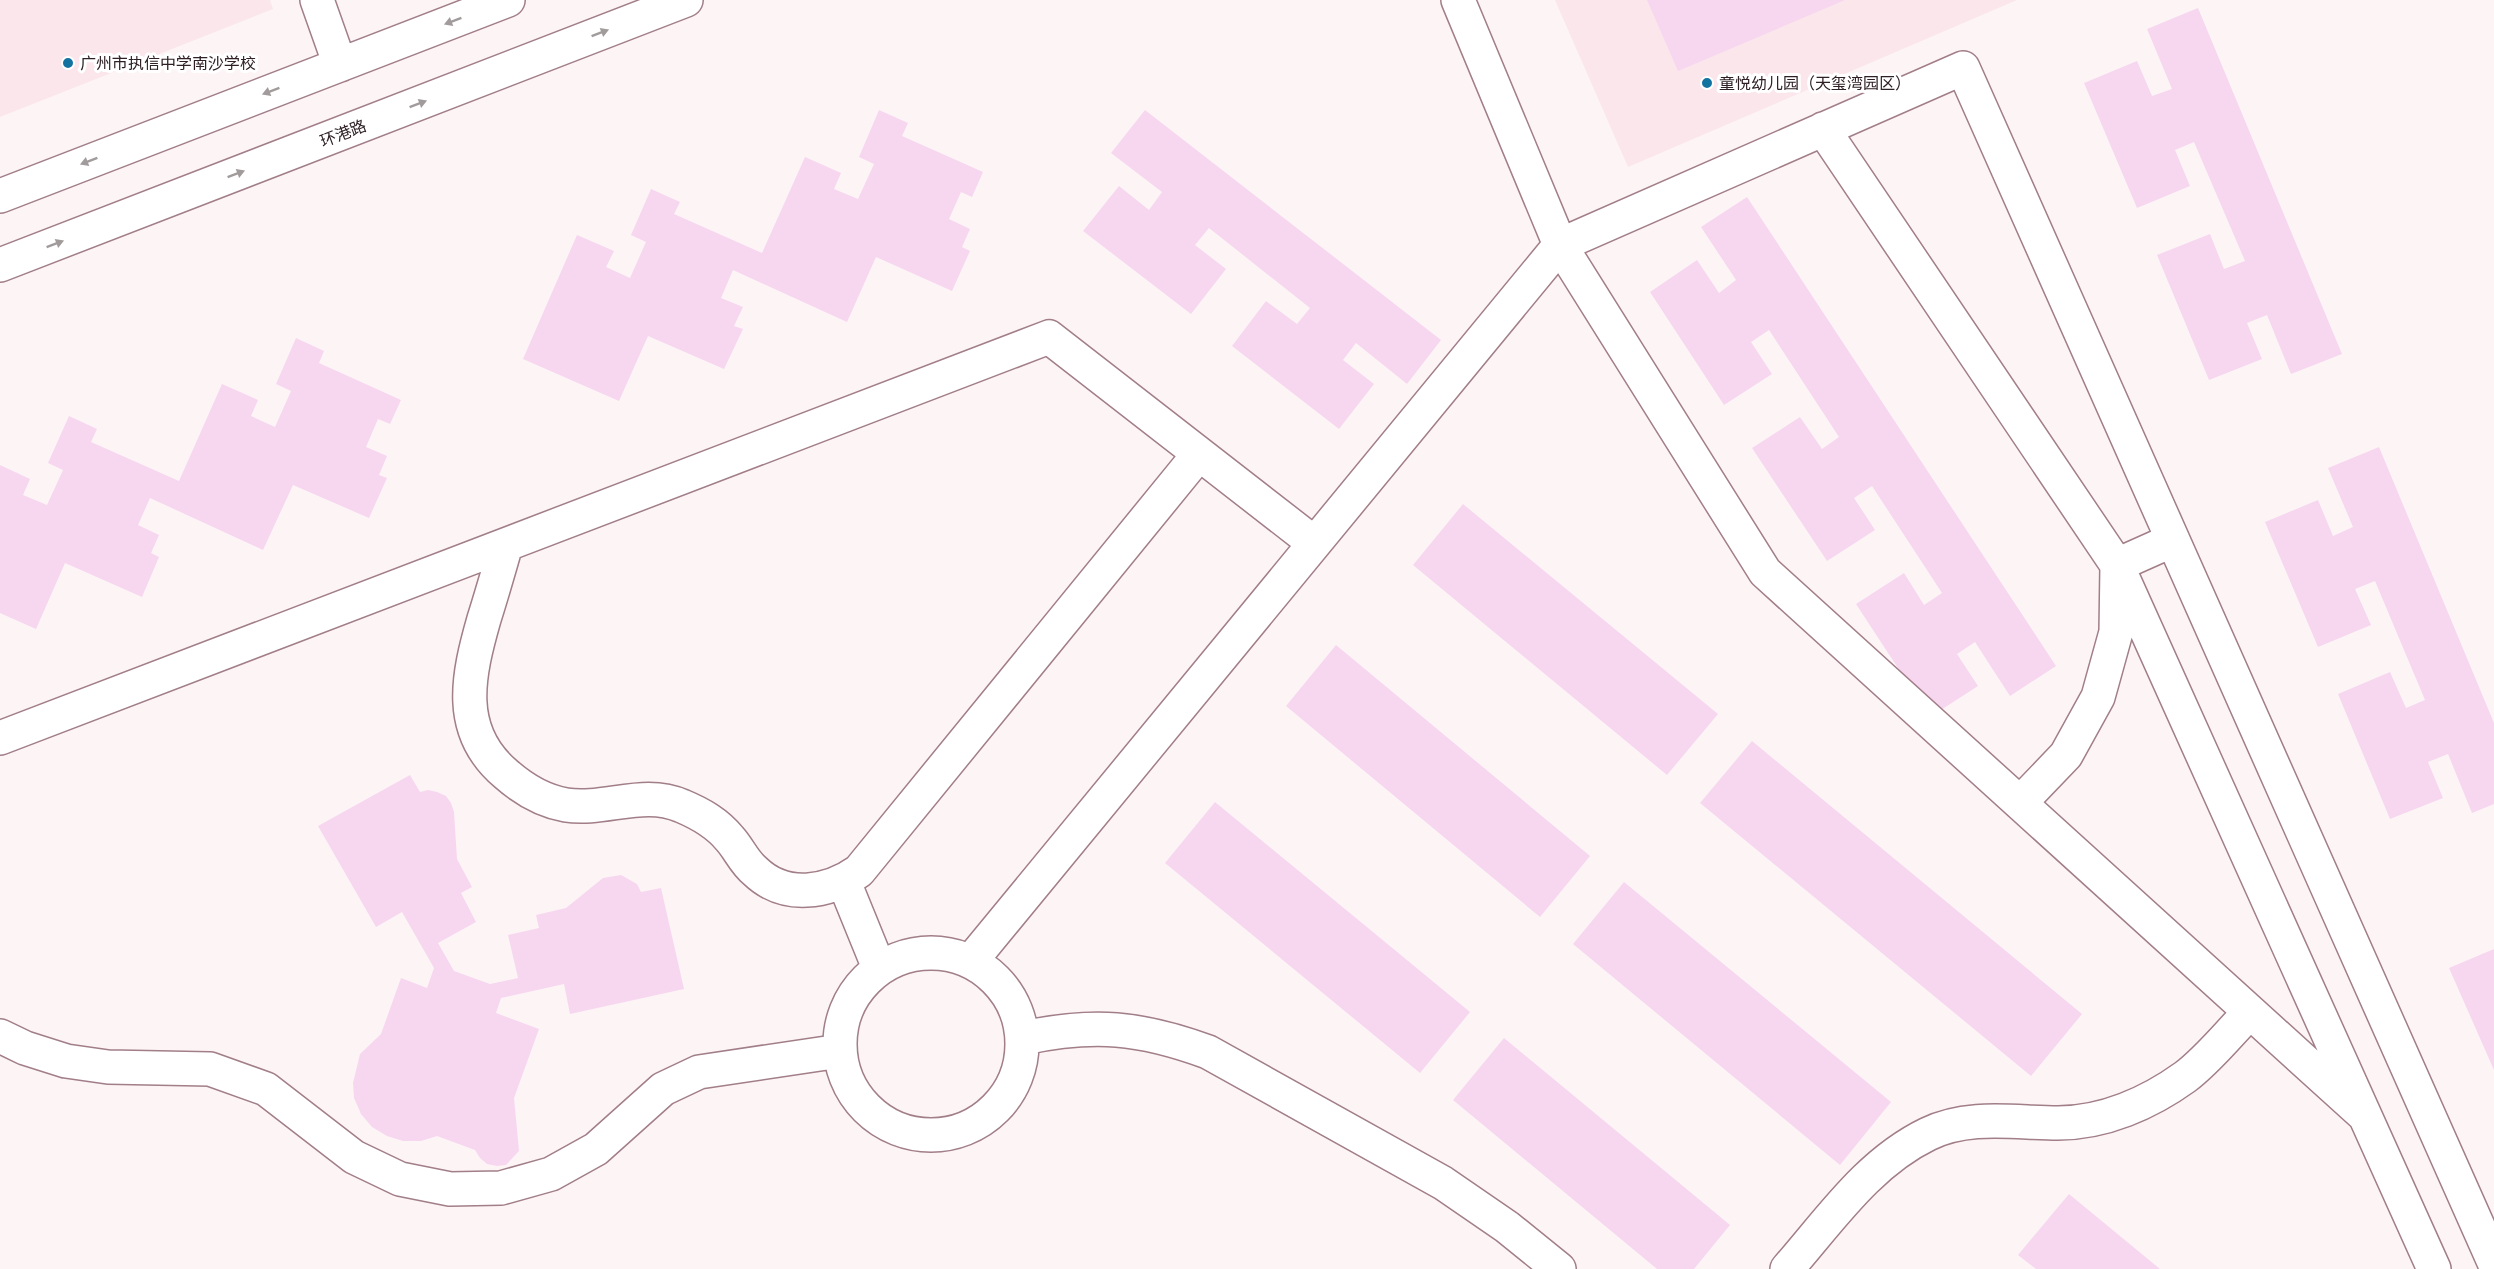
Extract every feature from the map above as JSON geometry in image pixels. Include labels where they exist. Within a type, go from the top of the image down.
[{"type":"street","points":[[317,0],[340,65]]},
{"type":"street","points":[[0,196],[508,0]]},
{"type":"street","name":"环港路","points":[[0,265],[686,0]]},
{"type":"street","points":[[1458,0],[1560,245],[1765,572],[2365,1116]]},
{"type":"street","points":[[971,961],[1560,245],[1962,68],[2494,1262]]},
{"type":"street","points":[[1823,129],[2117,565],[2434,1269]]},
{"type":"street","points":[[0,738],[1049,337],[1314,543]]},
{"type":"street","points":[[506,545],[475,651],[470,676],[469,701],[474,725],[485,748],[500,769],[519,785],[541,798],[565,804],[590,806],[636,799],[658,799],[679,804],[717,824],[756,873],[771,883],[789,889],[808,891],[844,882],[859,871],[1199,454]]},
{"type":"street","points":[[2117,565],[2173,540]]},
{"type":"street","points":[[2020,803],[2066,755],[2098,697],[2116,632],[2117,565]]},
{"type":"street","points":[[844,882],[879,968]]},
{"type":"street","points":[[924,952],[948,954],[971,961],[991,974],[1007,992],[1018,1014],[1023,1038],[1022,1061],[1014,1084],[1001,1104],[983,1120],[962,1131],[939,1135],[907,1132],[892,1127],[872,1113],[852,1089],[844,1074],[840,1051],[841,1027],[848,1004],[861,984],[879,968],[901,957],[924,952]]},
{"type":"street","points":[[1787,1269],[1861,1183],[1892,1154],[1920,1138],[1971,1121],[2014,1120],[2060,1123],[2106,1116],[2148,1100],[2187,1076],[2250,1012]]},
{"type":"street","points":[[1023,1038],[1060,1030],[1098,1028],[1136,1030],[1173,1039],[1208,1052],[1443,1183],[1507,1227],[1559,1269]]},
{"type":"street","points":[[0,1036],[25,1048],[66,1061],[108,1067],[210,1069],[266,1089],[354,1157],[400,1179],[450,1189],[501,1188],[551,1174],[596,1149],[663,1089],[699,1072],[840,1051]]},
{"type":"shaded area","name":"广州市执信中学南沙学校","points":[[0,0],[270,0],[273,9],[0,117]]},
{"type":"shaded area","name":"童悦幼儿园（天玺湾园区）","points":[[1555,0],[2017,0],[1628,167]]},
{"type":"building","points":[[1647,0],[1845,0],[1678,71]]},
{"type":"building","points":[[2198,8],[2342,354],[2291,374],[2267,315],[2247,323],[2262,359],[2209,380],[2157,255],[2210,234],[2224,269],[2245,261],[2194,142],[2175,150],[2190,186],[2137,208],[2084,83],[2137,61],[2152,96],[2172,89],[2147,29]]},
{"type":"building","points":[[879,110],[908,123],[902,136],[983,172],[972,197],[961,192],[949,219],[970,229],[962,247],[970,251],[952,291],[876,257],[847,322],[733,270],[721,298],[743,307],[734,326],[743,329],[724,369],[648,336],[619,401],[523,359],[577,235],[614,251],[606,267],[630,278],[646,242],[631,235],[651,189],[680,202],[674,214],[762,253],[805,157],[841,173],[834,189],[858,199],[874,164],[859,157]]},
{"type":"building","points":[[1145,110],[1441,340],[1407,384],[1356,343],[1343,360],[1374,384],[1339,429],[1232,346],[1266,301],[1297,324],[1310,308],[1209,228],[1195,245],[1226,269],[1191,314],[1083,231],[1119,186],[1149,210],[1162,192],[1111,153]]},
{"type":"building","points":[[1747,197],[2056,666],[2010,696],[1975,642],[1957,654],[1978,686],[1930,717],[1856,604],[1904,573],[1924,605],[1942,593],[1872,486],[1854,498],[1875,530],[1827,561],[1752,448],[1800,417],[1822,449],[1839,437],[1769,330],[1751,342],[1772,374],[1724,405],[1650,292],[1697,260],[1719,293],[1736,280],[1701,227]]},
{"type":"building","points":[[296,338],[324,351],[319,363],[401,400],[390,424],[378,419],[366,447],[387,456],[379,475],[387,478],[369,518],[293,485],[263,550],[150,498],[138,525],[159,535],[151,553],[159,557],[142,597],[65,563],[36,629],[0,613],[0,465],[30,479],[23,495],[47,505],[63,470],[48,463],[69,416],[97,429],[91,442],[179,481],[222,384],[258,400],[251,416],[275,427],[291,391],[276,384]]},
{"type":"building","points":[[2379,447],[2494,723],[2494,804],[2472,813],[2448,754],[2428,762],[2443,798],[2390,819],[2338,694],[2390,672],[2406,708],[2425,700],[2375,581],[2355,589],[2371,625],[2318,647],[2265,522],[2318,500],[2333,536],[2353,527],[2328,468]]},
{"type":"building","points":[[1463,504],[1718,714],[1667,775],[1413,565]]},
{"type":"building","points":[[1336,645],[1590,856],[1540,917],[1286,706]]},
{"type":"building","points":[[1752,741],[2082,1014],[2031,1076],[1700,803]]},
{"type":"building","points":[[410,775],[420,792],[428,790],[437,792],[446,796],[451,803],[454,812],[457,859],[472,887],[461,893],[476,922],[438,943],[454,971],[490,984],[518,978],[508,935],[539,928],[536,915],[566,908],[603,878],[621,875],[637,884],[641,892],[661,888],[684,989],[570,1014],[564,984],[501,998],[496,1013],[539,1029],[514,1098],[519,1151],[506,1165],[487,1164],[475,1150],[437,1136],[421,1141],[403,1141],[387,1136],[372,1127],[361,1114],[354,1098],[353,1083],[360,1054],[381,1034],[401,978],[427,988],[434,968],[402,912],[376,927],[318,826]]},
{"type":"building","points":[[1215,802],[1470,1012],[1420,1073],[1165,863]]},
{"type":"building","points":[[1624,882],[1891,1102],[1840,1165],[1573,944]]},
{"type":"building","points":[[2494,949],[2494,1070],[2449,968]]},
{"type":"building","points":[[1504,1038],[1730,1225],[1694,1269],[1657,1269],[1453,1100]]},
{"type":"building","points":[[2069,1194],[2160,1269],[2036,1269],[2018,1255]]},
{"type":"place","name":"广州市执信中学南沙学校","points":[[68,63]]},
{"type":"place","name":"童悦幼儿园（天玺湾园区）","points":[[1707,83]]}]
